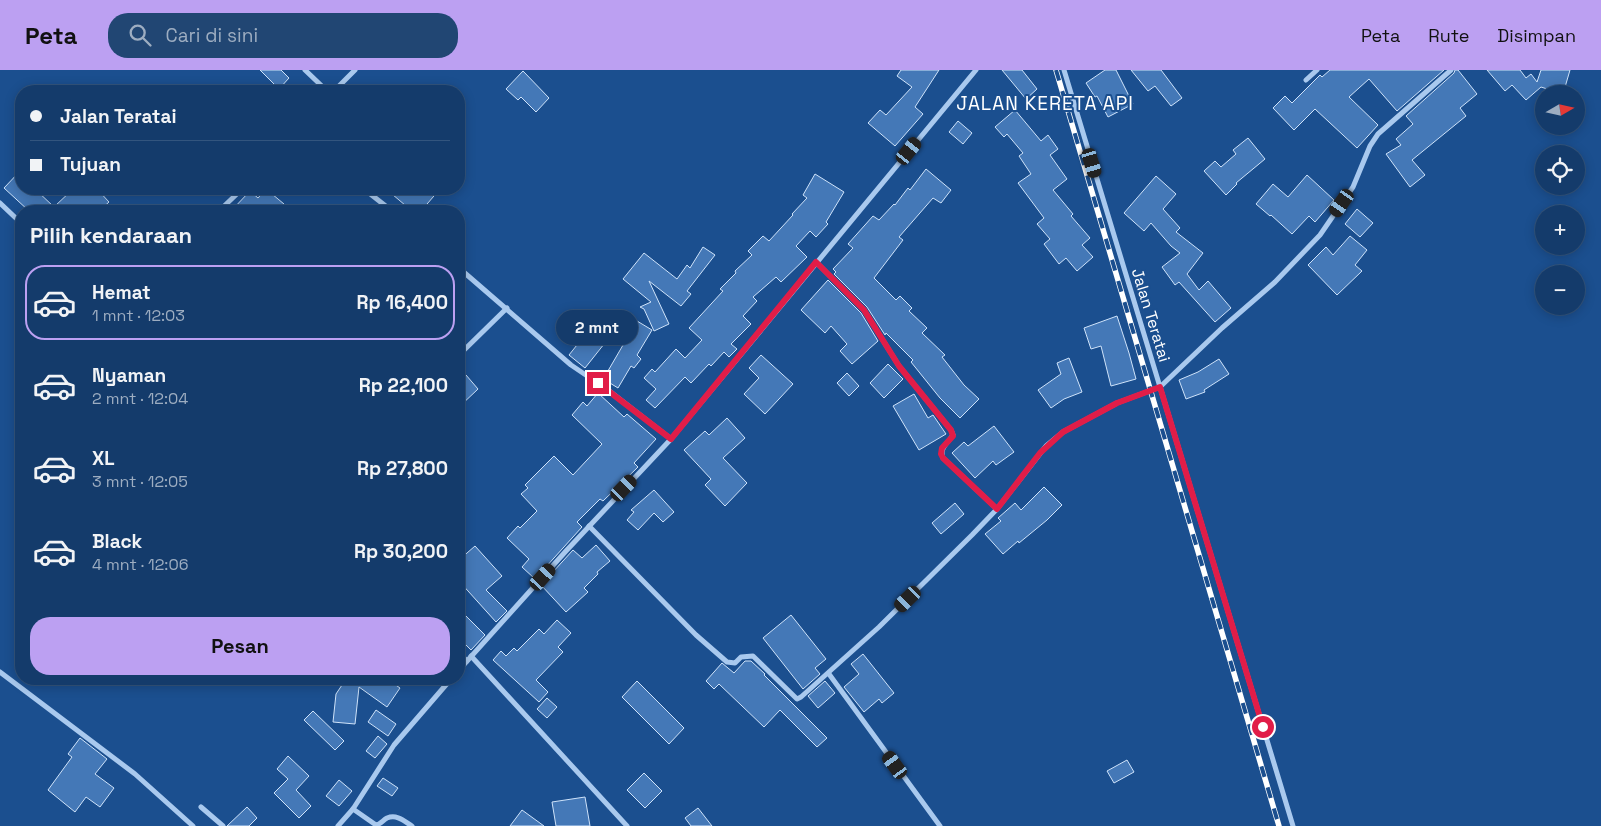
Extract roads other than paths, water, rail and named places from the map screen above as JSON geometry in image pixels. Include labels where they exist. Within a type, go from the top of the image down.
[{"type":"street","points":[[305,70],[321,85]]},
{"type":"street","points":[[340,85],[355,70]]},
{"type":"street","points":[[465,663],[589,526],[671,439],[976,70]]},
{"type":"street","name":"Jalan Teratai","points":[[1064,70],[1293,826]]},
{"type":"street","points":[[1306,80],[1317,70]]},
{"type":"street","points":[[589,526],[696,635],[727,662],[735,663],[741,657],[753,656],[797,699],[801,697],[809,688],[829,674],[879,627],[997,509],[1040,453],[1063,432],[1117,403],[1160,387],[1222,328],[1275,282],[1320,235],[1353,187],[1373,140],[1450,70]]},
{"type":"street","points":[[225,205],[236,195]]},
{"type":"street","points":[[372,195],[384,205]]},
{"type":"street","points":[[0,203],[15,217]]},
{"type":"street","points":[[816,262],[864,310],[899,366],[951,430],[953,436],[942,448],[941,454],[943,458],[997,509]]},
{"type":"street","points":[[465,273],[571,365],[608,390],[671,439]]},
{"type":"street","points":[[465,349],[506,308]]},
{"type":"street","points":[[471,656],[627,826]]},
{"type":"street","points":[[0,672],[15,683]]},
{"type":"street","points":[[829,674],[940,826]]},
{"type":"street","points":[[17,685],[135,774],[193,826]]},
{"type":"street","points":[[338,826],[353,809],[394,745],[447,685]]},
{"type":"street","points":[[201,807],[223,826]]},
{"type":"street","points":[[353,809],[376,825],[385,819],[394,817],[412,826]]},
{"type":"railway","points":[[1056,70],[1279,826]]},
{"type":"district","name":"JALAN KERETA API","points":[[1045,103]]}]
